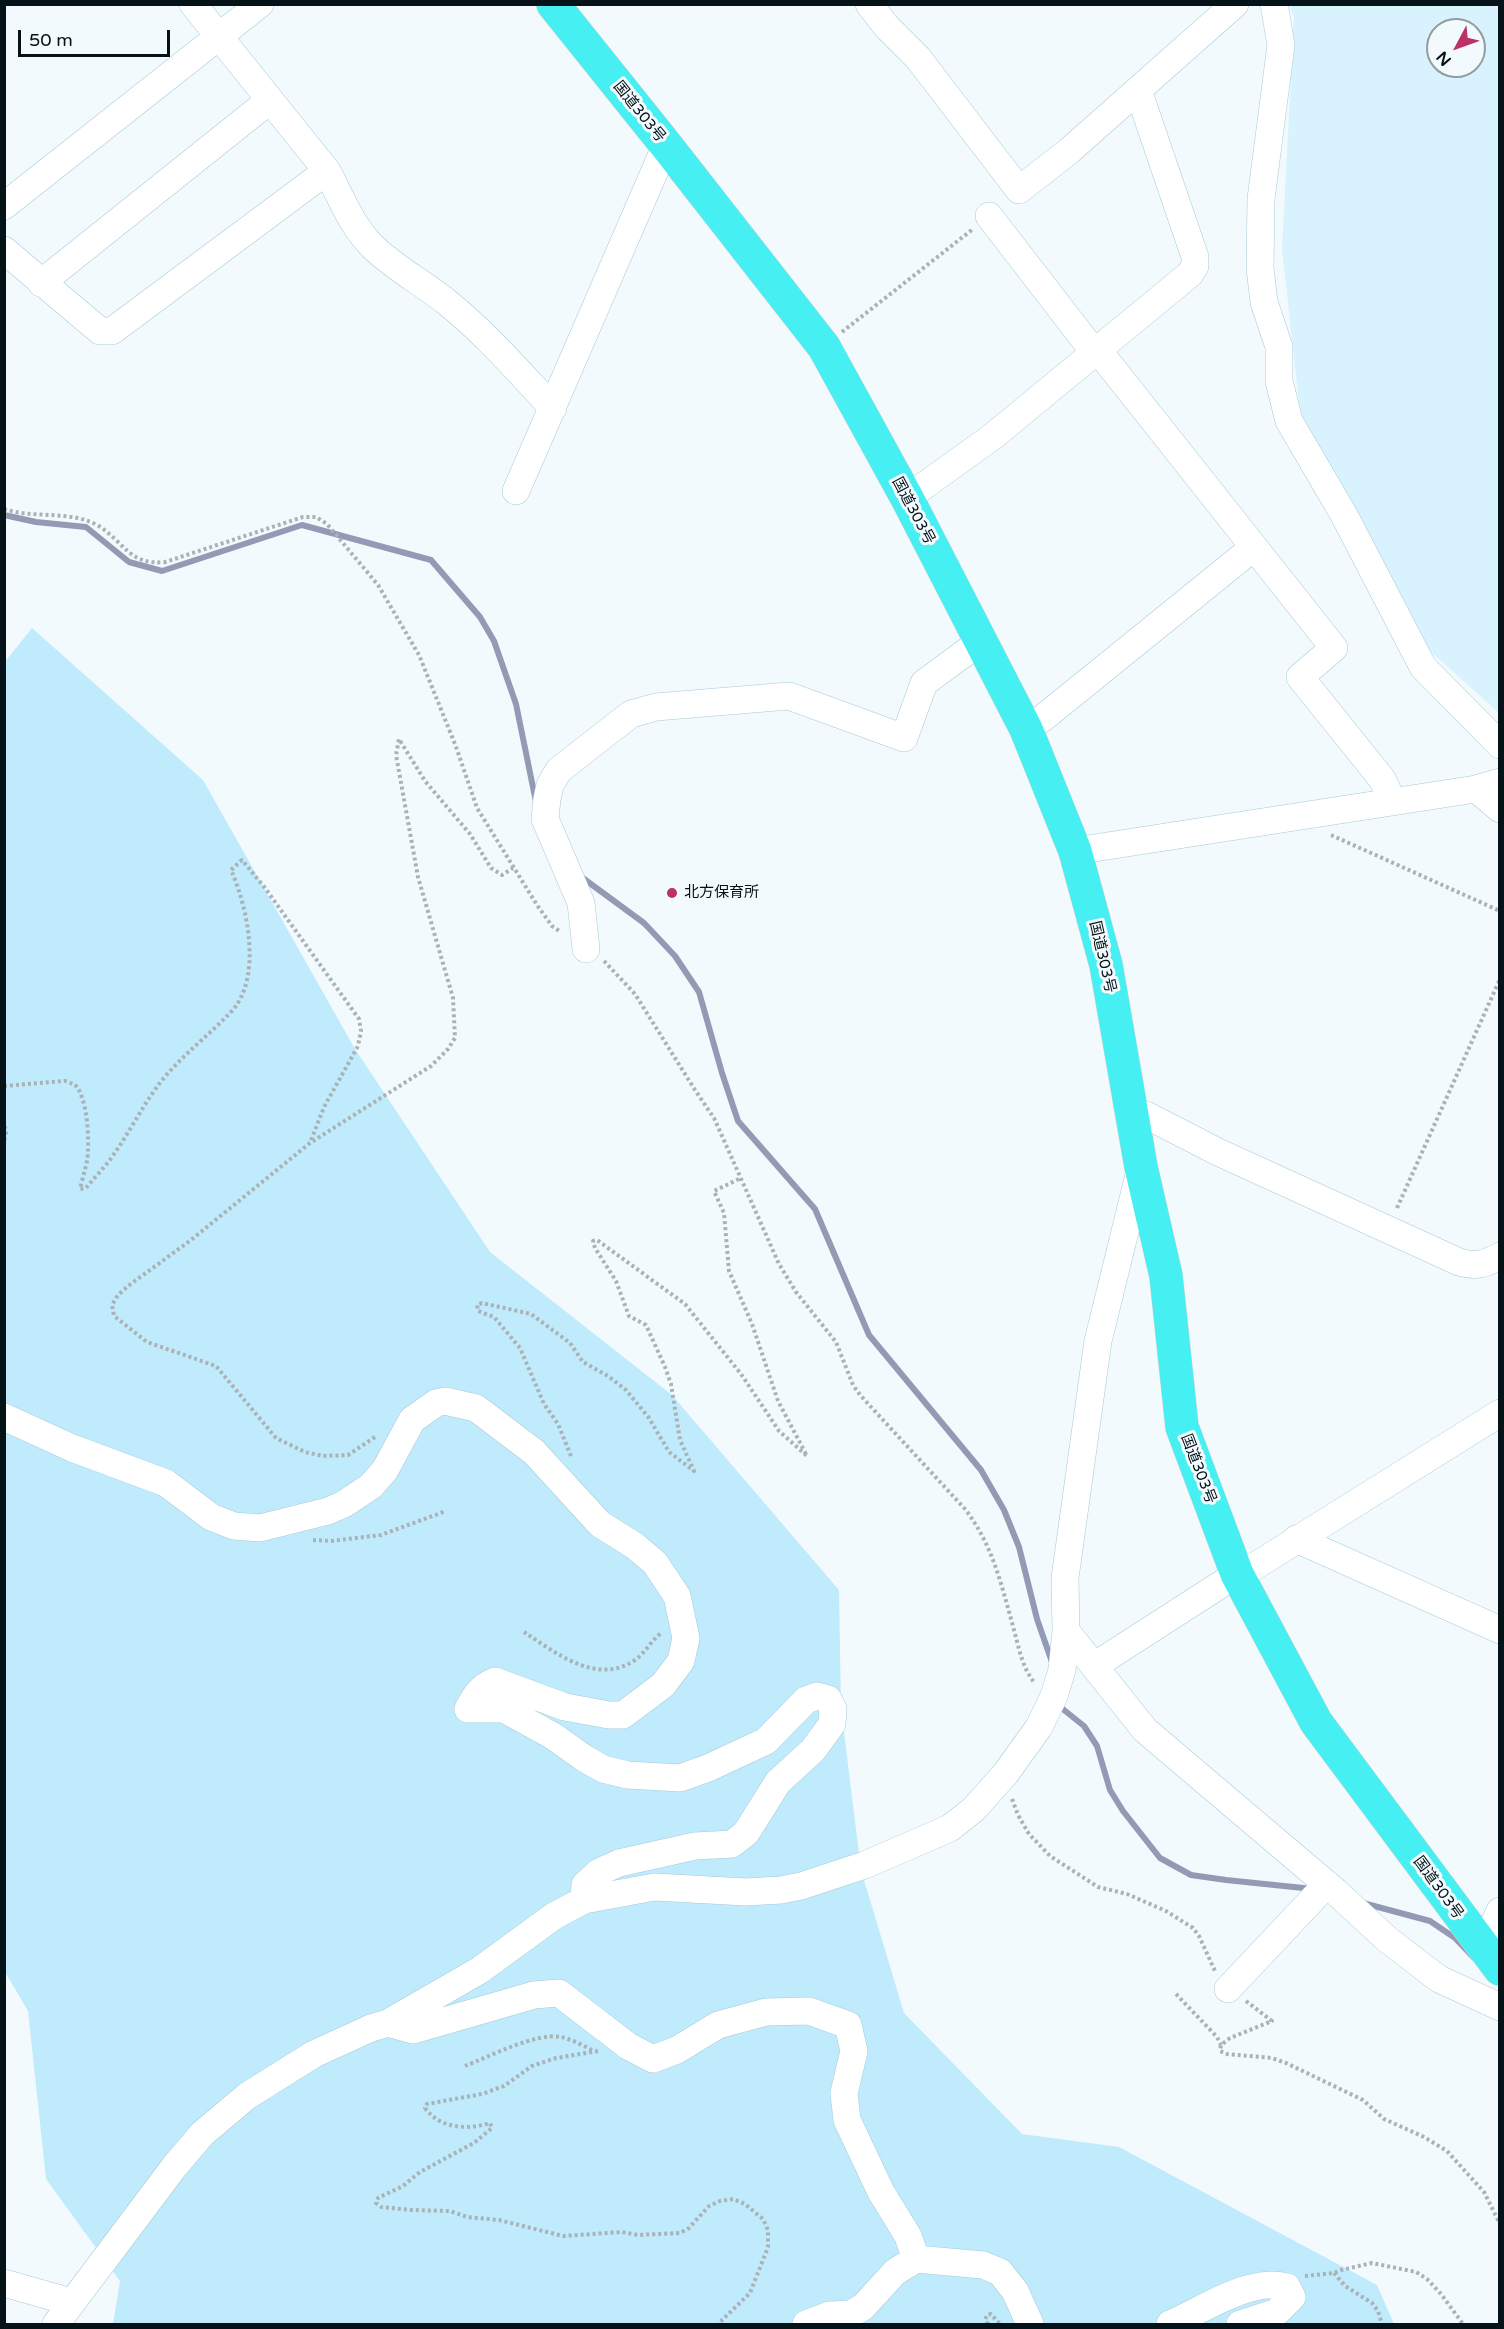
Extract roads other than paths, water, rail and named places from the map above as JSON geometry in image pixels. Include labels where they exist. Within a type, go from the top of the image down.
[{"type":"highway","name":"国道303号","points":[[553,4],[824,347],[907,498],[1026,729],[1075,851],[1106,965],[1141,1167],[1166,1276],[1182,1426],[1238,1574],[1316,1722],[1500,1969]]},
{"type":"street","points":[[194,4],[327,171],[354,222],[371,244],[400,270],[450,304],[552,408]]},
{"type":"street","points":[[4,206],[260,4]]},
{"type":"street","points":[[869,4],[886,27],[918,58],[1019,190],[1069,151],[1235,4]]},
{"type":"street","points":[[1274,4],[1281,45],[1261,199],[1260,268],[1264,302],[1279,347],[1279,381],[1289,421],[1344,515],[1423,667],[1500,745]]},
{"type":"street","points":[[907,498],[992,437],[1190,274],[1195,266],[1195,257],[1138,90]]},
{"type":"street","points":[[42,283],[270,100]]},
{"type":"street","points":[[516,491],[666,145]]},
{"type":"street","points":[[4,250],[100,331],[112,331],[327,171]]},
{"type":"street","points":[[989,216],[1334,648],[1300,677],[1382,779],[1393,802]]},
{"type":"street","points":[[1026,729],[1043,718],[1253,548]]},
{"type":"street","points":[[586,949],[582,903],[545,819],[550,785],[559,770],[632,714],[648,709],[789,696],[904,738],[924,683],[981,641]]},
{"type":"street","points":[[1075,851],[1488,786],[1500,809]]},
{"type":"street","points":[[1132,1115],[1146,1115],[1218,1152],[1459,1262],[1473,1266],[1487,1263],[1500,1256]]},
{"type":"street","points":[[4,2283],[65,2317],[174,2167],[202,2134],[247,2096],[314,2054],[371,2028],[388,2024],[480,1970],[554,1916],[584,1900],[654,1887],[746,1892],[801,1887],[886,1857],[950,1828],[974,1809],[1006,1773],[1039,1727],[1054,1696],[1062,1670],[1066,1631],[1065,1578],[1098,1341],[1141,1167]]},
{"type":"street","points":[[4,1417],[72,1448],[166,1483],[211,1517],[234,1526],[260,1528],[328,1511],[344,1504],[371,1486],[386,1470],[412,1420],[422,1412],[445,1401],[476,1407],[534,1452],[600,1524],[636,1546],[655,1563],[677,1596],[686,1638],[681,1661],[663,1685],[633,1710],[623,1715],[609,1715],[566,1707],[495,1681],[477,1692],[468,1709],[504,1709],[553,1736],[584,1758],[603,1768],[628,1775],[680,1778],[708,1768],[766,1741],[806,1700],[816,1696],[828,1699],[833,1709],[832,1724],[813,1750],[778,1782],[746,1833],[732,1844],[695,1846],[618,1863],[599,1872],[585,1885],[584,1900]]},
{"type":"street","points":[[1094,1666],[1238,1574],[1252,1568],[1500,1413]]},
{"type":"street","points":[[1296,1539],[1500,1630]]},
{"type":"street","points":[[1066,1631],[1145,1730],[1327,1884],[1389,1941],[1439,1979],[1500,2007]]},
{"type":"street","points":[[1228,1989],[1327,1884]]},
{"type":"street","points":[[1478,1942],[1490,1932],[1500,1911]]},
{"type":"street","points":[[388,2024],[413,2030],[534,1995],[559,1993],[628,2046],[653,2059],[677,2050],[718,2025],[766,2012],[810,2011],[848,2025],[854,2051],[844,2093],[847,2120],[881,2192],[908,2236],[916,2259]]},
{"type":"street","points":[[806,2325],[830,2315],[851,2314],[862,2307],[895,2272],[916,2259],[984,2265],[1000,2272],[1015,2291],[1030,2325]]},
{"type":"street","points":[[1170,2325],[1250,2286],[1274,2283],[1287,2286],[1292,2297],[1277,2312],[1240,2325]]},
{"type":"waterway","points":[[4,515],[36,522],[86,527],[129,562],[162,571],[302,525],[431,560],[480,617],[494,641],[516,704],[536,802]]},
{"type":"waterway","points":[[580,876],[644,923],[675,956],[699,992],[738,1121],[815,1209],[869,1335],[981,1470],[1004,1510],[1019,1547],[1037,1619],[1052,1662]]},
{"type":"waterway","points":[[1061,1703],[1059,1706],[1084,1726],[1097,1746],[1110,1790],[1123,1811],[1160,1858],[1191,1875],[1313,1889]]},
{"type":"waterway","points":[[1363,1903],[1430,1921],[1455,1938],[1474,1958]]},
{"type":"place","name":"北方保育所","points":[[672,893]]}]
